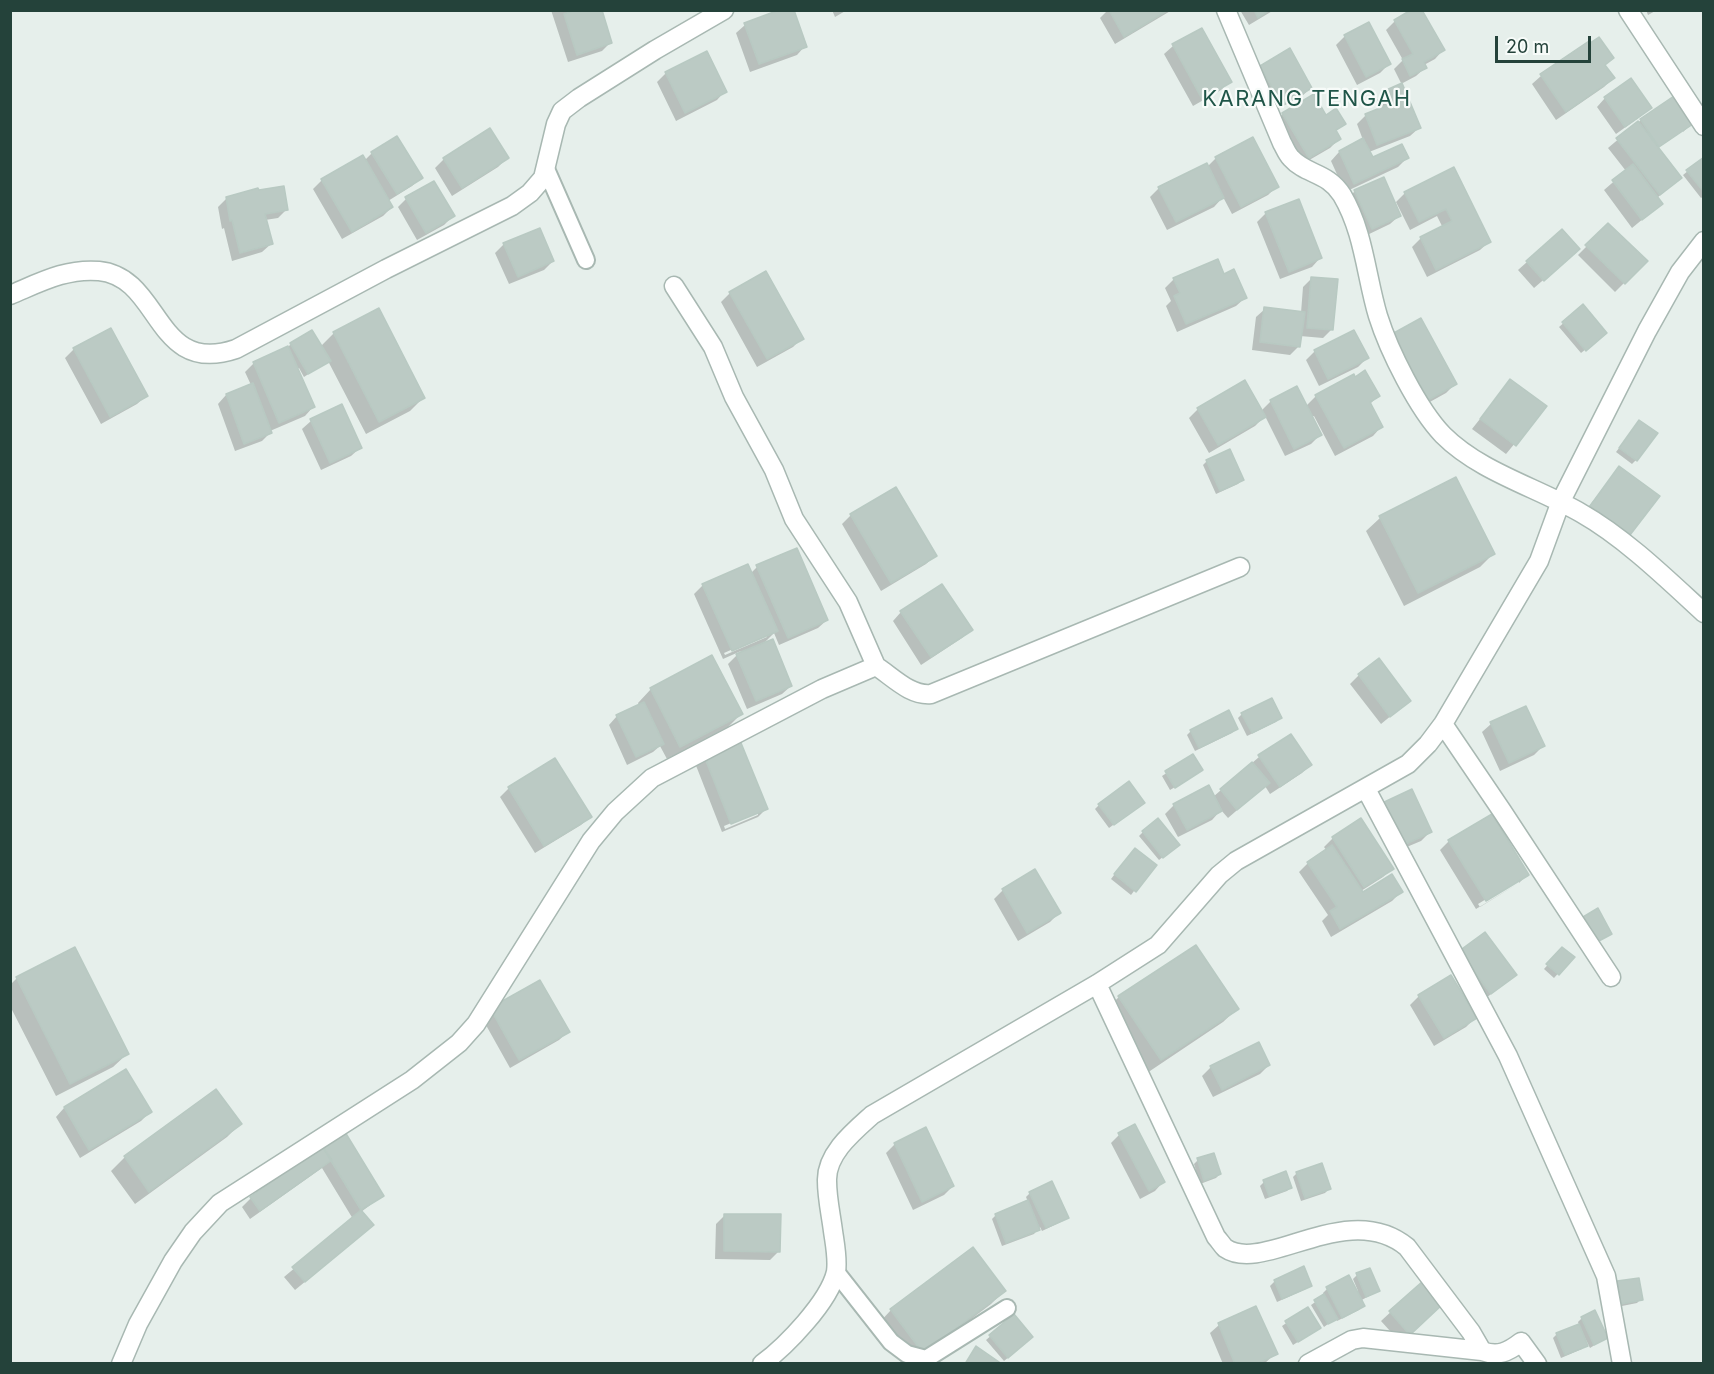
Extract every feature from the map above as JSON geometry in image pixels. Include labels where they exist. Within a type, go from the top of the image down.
[{"type":"street","points":[[10,295],[59,274],[100,271],[118,276],[130,283],[174,341],[189,351],[223,354],[236,349],[386,269],[512,206],[530,193],[543,178],[556,124],[562,111],[655,50],[724,10]]},
{"type":"street","points":[[1226,10],[1282,143],[1291,158],[1304,168],[1332,182],[1342,195],[1366,257],[1378,316],[1398,364],[1424,409],[1443,435],[1478,461],[1584,514],[1613,535],[1704,613]]},
{"type":"street","points":[[1628,10],[1704,126]]},
{"type":"street","points":[[762,1364],[776,1353],[827,1295],[836,1272],[837,1254],[826,1179],[833,1157],[842,1144],[872,1115],[1097,984],[1158,945],[1219,875],[1236,861],[1408,764],[1428,744],[1443,724],[1539,561],[1561,501],[1653,321],[1680,272],[1704,241]]},
{"type":"street","points":[[674,286],[713,347],[734,397],[774,470],[794,519],[848,602],[876,666],[911,690],[923,695],[931,694],[1240,567]]},
{"type":"street","points":[[121,1364],[138,1324],[173,1261],[193,1232],[220,1203],[412,1080],[459,1043],[476,1024],[591,841],[615,812],[652,778],[822,688],[876,666]]},
{"type":"street","points":[[1443,724],[1611,977]]},
{"type":"street","points":[[1366,789],[1508,1056],[1606,1276],[1622,1364]]},
{"type":"street","points":[[1097,984],[1216,1237],[1226,1248],[1243,1253],[1262,1251],[1337,1231],[1376,1230],[1394,1236],[1407,1247],[1472,1332],[1482,1351]]},
{"type":"street","points":[[1308,1364],[1352,1340],[1363,1338],[1482,1351],[1493,1355],[1510,1350],[1521,1342],[1537,1364]]},
{"type":"lane","points":[[546,169],[586,260]]},
{"type":"lane","points":[[836,1272],[891,1342],[907,1354],[926,1359],[1007,1308]]},
{"type":"building","points":[[575,10],[602,10],[612,43],[577,55],[564,14]]},
{"type":"building","points":[[779,10],[794,10],[807,47],[759,64],[744,23]]},
{"type":"building","points":[[1109,10],[1168,10],[1124,37]]},
{"type":"building","points":[[1254,10],[1270,10],[1258,18]]},
{"type":"building","points":[[1411,10],[1422,10],[1445,50],[1424,62],[1427,68],[1410,76],[1402,59],[1413,54],[1394,20]]},
{"type":"building","points":[[1369,22],[1391,64],[1366,77],[1344,35]]},
{"type":"building","points":[[1202,28],[1232,82],[1202,99],[1172,44]]},
{"type":"building","points":[[1599,37],[1614,58],[1605,65],[1615,78],[1566,112],[1540,74],[1589,41],[1590,43]]},
{"type":"building","points":[[1290,48],[1312,88],[1282,105],[1260,66]]},
{"type":"building","points":[[707,51],[727,92],[685,113],[665,72]]},
{"type":"building","points":[[1631,78],[1652,108],[1625,127],[1604,97]]},
{"type":"building","points":[[1402,83],[1421,128],[1377,145],[1365,114],[1390,104],[1384,91]]},
{"type":"building","points":[[1314,94],[1326,115],[1336,108],[1346,124],[1336,130],[1341,139],[1309,158],[1282,113]]},
{"type":"building","points":[[1674,96],[1693,124],[1659,147],[1640,119]]},
{"type":"building","points":[[1638,121],[1682,178],[1660,195],[1616,138]]},
{"type":"building","points":[[490,128],[509,158],[462,188],[443,158]]},
{"type":"building","points":[[397,136],[423,178],[397,194],[371,152]]},
{"type":"building","points":[[1253,137],[1279,187],[1241,207],[1215,157]]},
{"type":"building","points":[[1363,138],[1373,157],[1402,144],[1409,158],[1354,184],[1339,151]]},
{"type":"building","points":[[363,155],[393,207],[352,232],[321,179]]},
{"type":"building","points":[[1704,157],[1704,192],[1686,170]]},
{"type":"building","points":[[1207,163],[1224,198],[1176,222],[1158,187]]},
{"type":"building","points":[[1633,164],[1663,204],[1642,220],[1612,180]]},
{"type":"building","points":[[1454,167],[1491,242],[1436,270],[1420,237],[1452,221],[1446,209],[1419,222],[1404,192]]},
{"type":"building","points":[[1384,177],[1401,216],[1372,229],[1354,190]]},
{"type":"building","points":[[434,181],[455,216],[426,233],[405,197]]},
{"type":"building","points":[[284,186],[288,210],[265,214],[273,244],[240,253],[232,220],[230,221],[226,197],[258,188],[259,190]]},
{"type":"building","points":[[1299,199],[1322,258],[1289,272],[1265,212]]},
{"type":"building","points":[[1608,223],[1648,261],[1625,284],[1585,245]]},
{"type":"building","points":[[540,228],[554,261],[518,277],[503,243]]},
{"type":"building","points":[[1562,229],[1580,249],[1544,281],[1526,261]]},
{"type":"building","points":[[1218,259],[1224,274],[1234,269],[1247,298],[1186,324],[1174,296],[1180,293],[1173,278]]},
{"type":"building","points":[[766,271],[804,339],[767,359],[729,292]]},
{"type":"building","points":[[1311,277],[1338,279],[1333,330],[1307,328]]},
{"type":"building","points":[[1583,304],[1607,333],[1586,351],[1562,322]]},
{"type":"building","points":[[1264,307],[1305,312],[1300,347],[1260,342]]},
{"type":"building","points":[[379,308],[425,398],[379,422],[333,332]]},
{"type":"building","points":[[1421,318],[1457,384],[1428,400],[1392,334]]},
{"type":"building","points":[[111,328],[148,396],[110,417],[73,348]]},
{"type":"building","points":[[312,330],[331,361],[308,374],[290,343]]},
{"type":"building","points":[[1354,330],[1369,358],[1328,379],[1314,350]]},
{"type":"building","points":[[288,346],[315,407],[279,423],[253,362]]},
{"type":"building","points":[[1365,370],[1380,396],[1370,402],[1383,427],[1344,448],[1315,395]]},
{"type":"building","points":[[1510,379],[1547,406],[1516,446],[1480,419]]},
{"type":"building","points":[[1245,380],[1266,417],[1218,445],[1197,408]]},
{"type":"building","points":[[253,383],[272,433],[244,444],[226,394]]},
{"type":"building","points":[[1297,386],[1322,435],[1294,449],[1270,400]]},
{"type":"building","points":[[342,404],[362,448],[330,463],[310,419]]},
{"type":"building","points":[[1639,420],[1658,433],[1637,461],[1619,448]]},
{"type":"building","points":[[1230,449],[1244,480],[1220,491],[1206,460]]},
{"type":"building","points":[[1619,466],[1660,496],[1630,535],[1590,506]]},
{"type":"building","points":[[1456,477],[1495,554],[1418,593],[1379,516]]},
{"type":"building","points":[[896,487],[937,556],[891,583],[850,514]]},
{"type":"building","points":[[797,548],[828,620],[788,638],[756,565]]},
{"type":"building","points":[[748,564],[778,631],[732,651],[702,584]]},
{"type":"building","points":[[942,584],[973,630],[931,657],[900,611]]},
{"type":"building","points":[[773,639],[792,686],[756,701],[736,654]]},
{"type":"building","points":[[712,655],[743,714],[680,747],[650,688]]},
{"type":"building","points":[[1379,658],[1411,701],[1390,717],[1358,674]]},
{"type":"building","points":[[1272,698],[1282,718],[1252,733],[1241,713]]},
{"type":"building","points":[[644,702],[664,744],[636,757],[616,715]]},
{"type":"building","points":[[1526,706],[1545,746],[1509,763],[1490,722]]},
{"type":"building","points":[[1229,710],[1238,729],[1199,748],[1190,730]]},
{"type":"building","points":[[1291,734],[1312,765],[1280,787],[1258,755]]},
{"type":"building","points":[[739,738],[768,809],[731,824],[703,753]]},
{"type":"building","points":[[1193,754],[1203,770],[1175,788],[1165,771]]},
{"type":"building","points":[[555,758],[592,817],[544,846],[508,787]]},
{"type":"building","points":[[1252,762],[1270,783],[1237,810],[1220,789]]},
{"type":"building","points":[[1129,781],[1145,803],[1114,825],[1098,804]]},
{"type":"building","points":[[1209,785],[1222,811],[1187,830],[1173,804]]},
{"type":"building","points":[[1412,789],[1432,832],[1399,847],[1380,804]]},
{"type":"building","points":[[1492,814],[1529,875],[1486,901],[1448,840]]},
{"type":"building","points":[[1158,818],[1180,845],[1163,858],[1142,831]]},
{"type":"building","points":[[1361,818],[1394,869],[1364,887],[1332,837]]},
{"type":"building","points":[[1332,845],[1363,892],[1392,874],[1403,892],[1340,929],[1330,911],[1337,907],[1307,862]]},
{"type":"building","points":[[1135,848],[1157,865],[1136,892],[1114,874]]},
{"type":"building","points":[[1035,869],[1061,913],[1027,933],[1002,889]]},
{"type":"building","points":[[1598,908],[1612,934],[1597,942],[1583,917]]},
{"type":"building","points":[[1485,932],[1517,975],[1491,994],[1459,951]]},
{"type":"building","points":[[1196,945],[1239,1009],[1161,1060],[1118,996]]},
{"type":"building","points":[[75,947],[129,1054],[70,1084],[16,977]]},
{"type":"building","points":[[1562,947],[1575,957],[1559,975],[1546,964]]},
{"type":"building","points":[[1451,975],[1477,1018],[1444,1038],[1418,995]]},
{"type":"building","points":[[540,980],[570,1032],[519,1060],[490,1008]]},
{"type":"building","points":[[1259,1042],[1270,1065],[1222,1090],[1210,1066]]},
{"type":"building","points":[[126,1069],[152,1112],[89,1150],[64,1107]]},
{"type":"building","points":[[216,1089],[242,1124],[149,1192],[124,1156]]},
{"type":"building","points":[[1135,1124],[1165,1182],[1149,1191],[1118,1133]]},
{"type":"building","points":[[926,1127],[954,1186],[922,1202],[894,1143]]},
{"type":"building","points":[[345,1132],[384,1196],[361,1210],[322,1146]]},
{"type":"building","points":[[322,1146],[332,1160],[260,1211],[250,1197]]},
{"type":"building","points":[[1214,1153],[1221,1174],[1204,1181],[1197,1158]]},
{"type":"building","points":[[1322,1163],[1331,1189],[1305,1198],[1296,1172]]},
{"type":"building","points":[[1286,1171],[1292,1188],[1269,1196],[1263,1180]]},
{"type":"building","points":[[1052,1181],[1069,1218],[1046,1228],[1029,1192]]},
{"type":"building","points":[[1028,1200],[1040,1230],[1006,1243],[995,1214]]},
{"type":"building","points":[[361,1210],[374,1225],[305,1282],[292,1267]]},
{"type":"building","points":[[724,1214],[781,1214],[780,1252],[724,1251]]},
{"type":"building","points":[[973,1247],[1006,1291],[923,1353],[890,1309]]},
{"type":"building","points":[[1304,1266],[1312,1286],[1282,1299],[1274,1280]]},
{"type":"building","points":[[1370,1268],[1380,1291],[1366,1297],[1356,1273]]},
{"type":"building","points":[[1349,1275],[1365,1306],[1342,1318],[1326,1287]]},
{"type":"building","points":[[1639,1278],[1643,1300],[1620,1304],[1617,1281]]},
{"type":"building","points":[[1423,1281],[1443,1304],[1410,1335],[1389,1311]]},
{"type":"building","points":[[1324,1294],[1338,1319],[1328,1324],[1314,1300]]},
{"type":"building","points":[[1256,1306],[1278,1354],[1256,1364],[1235,1364],[1218,1323]]},
{"type":"building","points":[[1308,1307],[1321,1328],[1298,1342],[1285,1321]]},
{"type":"building","points":[[1595,1310],[1608,1338],[1594,1345],[1581,1317]]},
{"type":"building","points":[[1014,1314],[1033,1337],[1008,1358],[989,1335]]},
{"type":"building","points":[[1579,1324],[1588,1346],[1565,1355],[1556,1333]]},
{"type":"building","points":[[976,1346],[1002,1364],[965,1364]]},
{"type":"district","name":"KARANG TENGAH","points":[[1307,99]]}]
